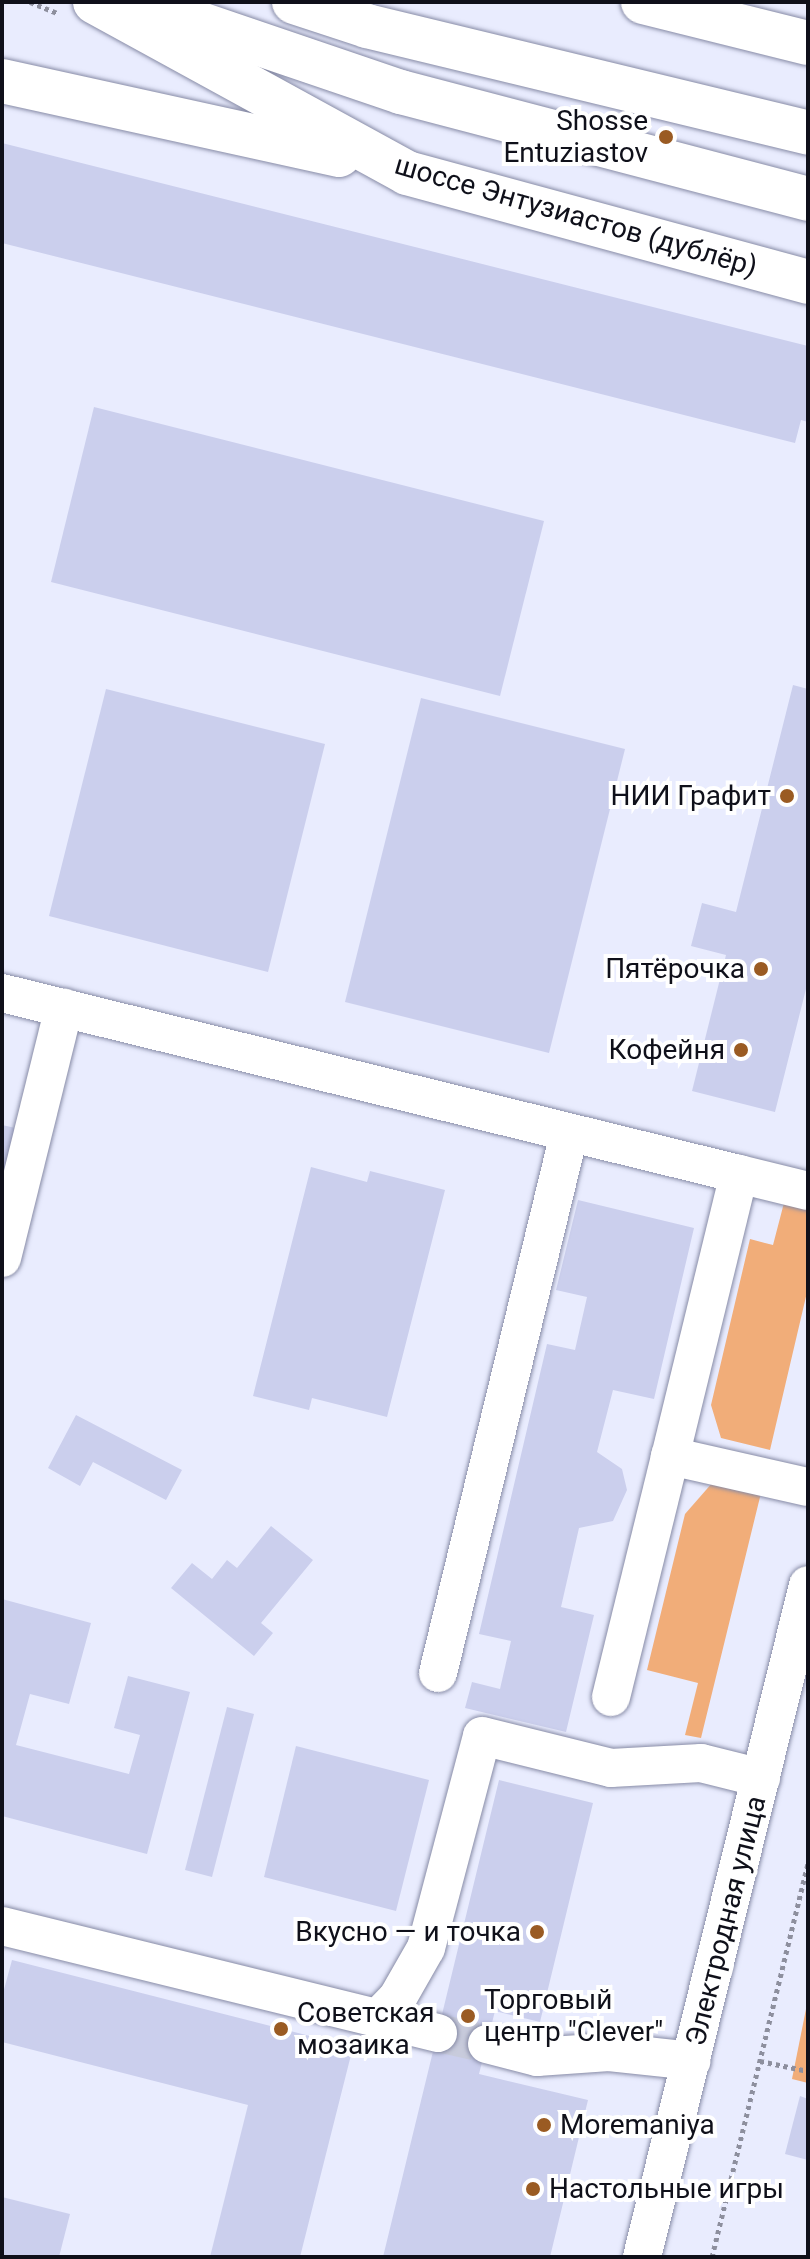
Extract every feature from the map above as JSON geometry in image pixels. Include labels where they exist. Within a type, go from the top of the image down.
[{"type":"main road","name":"шоссе Энтузиастов (дублёр)","points":[[95,2],[407,173],[808,282]]},
{"type":"main road","points":[[137,2],[401,92],[808,199]]},
{"type":"main road","points":[[294,2],[367,26],[808,133]]},
{"type":"main road","points":[[643,2],[808,43]]},
{"type":"main road","points":[[2,81],[264,135],[407,173]]},
{"type":"street","points":[[2,993],[808,1191]]},
{"type":"street","points":[[2,1258],[64,1008]]},
{"type":"street","points":[[438,1673],[569,1134]]},
{"type":"street","points":[[611,1697],[739,1174]]},
{"type":"street","points":[[670,1456],[808,1487]]},
{"type":"street","name":"Электродная улица","points":[[642,2257],[761,1778],[797,1678],[808,1585]]},
{"type":"street","points":[[378,2018],[398,1997],[426,1948],[482,1736],[611,1768],[701,1763],[761,1778]]},
{"type":"street","points":[[2,1926],[438,2033]]},
{"type":"street","points":[[487,2044],[537,2057],[609,2052],[692,2061]]},
{"type":"path","points":[[712,2257],[808,1863]]},
{"type":"path","points":[[760,2061],[808,2071]]},
{"type":"shaded area","points":[[785,1199],[808,1205],[808,1288],[770,1450],[721,1438],[711,1405],[750,1239],[773,1245]]},
{"type":"shaded area","points":[[713,1482],[761,1493],[701,1738],[685,1735],[698,1683],[647,1670],[685,1514]]},
{"type":"shaded area","points":[[808,1999],[808,2083],[792,2079]]},
{"type":"building","points":[[2,143],[808,346],[808,422],[801,420],[795,443],[2,243]]},
{"type":"building","points":[[94,407],[544,521],[500,696],[51,582]]},
{"type":"building","name":"НИИ Графит","points":[[793,685],[808,689],[808,981],[775,1112],[692,1091],[726,955],[691,946],[702,903],[736,912]]},
{"type":"building","points":[[106,689],[325,744],[268,972],[49,916]]},
{"type":"building","points":[[421,698],[625,749],[549,1053],[345,1002]]},
{"type":"building","points":[[2,1125],[20,1129],[2,1199]]},
{"type":"building","points":[[311,1167],[367,1182],[370,1171],[445,1190],[387,1417],[312,1398],[309,1410],[253,1396]]},
{"type":"building","points":[[578,1200],[694,1228],[654,1399],[613,1390],[597,1452],[622,1469],[627,1490],[613,1521],[579,1528],[561,1607],[594,1615],[566,1732],[465,1708],[472,1682],[500,1689],[511,1641],[479,1634],[547,1344],[575,1350],[587,1297],[556,1290]]},
{"type":"building","points":[[76,1415],[182,1470],[166,1500],[93,1462],[80,1486],[48,1468]]},
{"type":"building","points":[[271,1526],[313,1560],[261,1623],[273,1633],[254,1656],[171,1588],[192,1563],[212,1579],[227,1560],[237,1568]]},
{"type":"building","points":[[2,1599],[91,1623],[69,1704],[30,1694],[16,1745],[129,1774],[140,1735],[114,1728],[128,1676],[190,1692],[147,1854],[2,1816]]},
{"type":"building","points":[[227,1707],[254,1714],[212,1877],[185,1870]]},
{"type":"building","points":[[296,1746],[429,1780],[396,1911],[264,1877]]},
{"type":"building","name":"Торговый центр \"Clever\"","points":[[499,1780],[593,1803],[540,2022],[495,2011],[479,2074],[588,2100],[550,2257],[383,2257]]},
{"type":"building","points":[[12,1960],[353,2047],[300,2257],[210,2257],[248,2105],[2,2042],[2,1997]]},
{"type":"building","points":[[800,2096],[808,2099],[808,2160],[785,2154]]},
{"type":"building","points":[[2,2197],[70,2214],[59,2257],[2,2257]]},
{"type":"tunnel","points":[[438,2033],[487,2044]]},
{"type":"place","name":"Shosse Entuziastov","points":[[666,137]]},
{"type":"place","name":"НИИ Графит","points":[[787,796]]},
{"type":"place","name":"Пятёрочка","points":[[761,969]]},
{"type":"place","name":"Кофейня","points":[[741,1050]]},
{"type":"place","name":"Вкусно — и точка","points":[[537,1932]]},
{"type":"place","name":"Торговый центр \"Clever\"","points":[[468,2016]]},
{"type":"place","name":"Советская мозаика","points":[[281,2029]]},
{"type":"place","name":"Moremaniya","points":[[544,2125]]},
{"type":"place","name":"Настольные игры","points":[[533,2189]]}]
